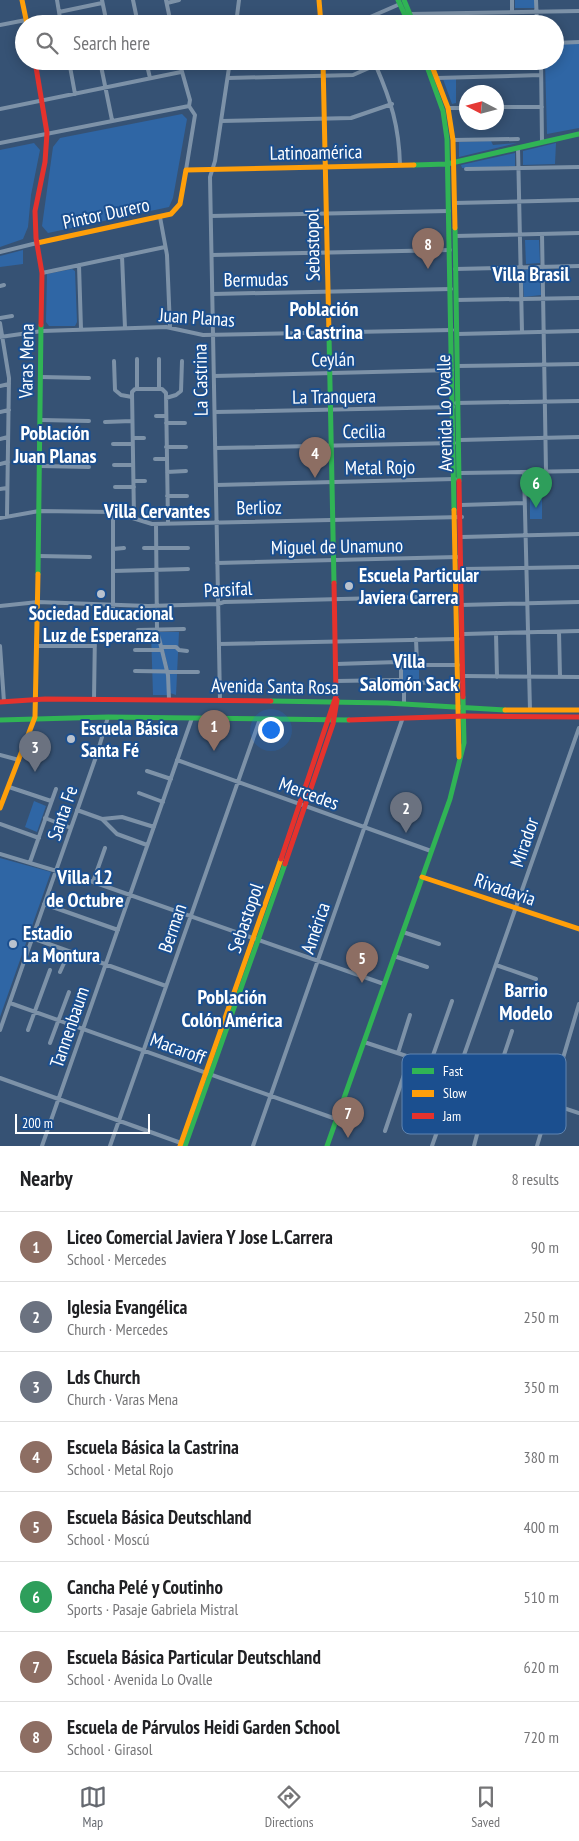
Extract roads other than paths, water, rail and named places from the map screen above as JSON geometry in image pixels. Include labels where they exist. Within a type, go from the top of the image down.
[{"type":"main road","points":[[22,0],[25,15]]},
{"type":"main road","points":[[318,0],[320,15]]},
{"type":"main road","points":[[401,1],[410,14]]},
{"type":"main road","points":[[401,1],[406,15]]},
{"type":"main road","name":"Varas Mena","points":[[0,808],[10,787],[35,718],[37,700],[42,273],[37,243],[36,207],[45,162],[47,133],[37,70]]},
{"type":"main road","name":"Sebastopol","points":[[183,1145],[257,939],[332,720],[336,701],[324,70]]},
{"type":"main road","name":"Avenida Lo Ovalle","points":[[428,70],[445,119],[452,370],[460,440],[461,473],[461,505],[457,557],[458,596],[461,605],[464,634],[465,676],[462,707]]},
{"type":"main road","name":"Avenida Lo Ovalle","points":[[327,1146],[459,768],[463,716],[459,682],[458,638],[461,605],[462,537],[455,479],[454,443],[458,366],[454,163],[453,140],[448,108],[434,70]]},
{"type":"main road","name":"Latinoamérica","points":[[186,170],[447,164],[579,134]]},
{"type":"main road","name":"Pintor Durero","points":[[37,243],[171,214],[178,206],[186,170]]},
{"type":"main road","name":"Avenida Santa Rosa","points":[[2,702],[94,699],[336,701],[530,710],[579,710]]},
{"type":"main road","name":"Avenida Santa Rosa","points":[[0,720],[108,717],[332,720],[402,720],[463,716],[579,717]]},
{"type":"main road","name":"Rivadavia","points":[[422,877],[579,929]]},
{"type":"street","points":[[56,0],[60,15]]},
{"type":"street","points":[[133,0],[136,15]]},
{"type":"street","points":[[169,15],[166,1],[179,0]]},
{"type":"street","points":[[237,15],[239,0]]},
{"type":"street","points":[[512,0],[512,12]]},
{"type":"street","points":[[536,0],[537,12]]},
{"type":"street","points":[[372,15],[401,1]]},
{"type":"street","points":[[59,12],[102,2],[105,15]]},
{"type":"street","points":[[410,14],[579,11]]},
{"type":"street","points":[[0,25],[15,23]]},
{"type":"street","points":[[564,43],[579,42]]},
{"type":"street","points":[[71,70],[75,94]]},
{"type":"street","points":[[102,70],[112,120]]},
{"type":"street","points":[[148,70],[150,78]]},
{"type":"street","name":"La Castrina","points":[[220,700],[210,177],[229,70]]},
{"type":"street","points":[[228,78],[355,75],[367,70]]},
{"type":"street","points":[[378,70],[392,104],[399,134],[400,165]]},
{"type":"street","points":[[541,70],[542,142]]},
{"type":"street","points":[[0,109],[181,72],[184,74],[190,102],[189,106],[195,115],[186,170]]},
{"type":"street","points":[[437,78],[541,75]]},
{"type":"street","points":[[221,121],[354,118],[392,104]]},
{"type":"street","points":[[0,143],[189,106]]},
{"type":"street","points":[[504,108],[542,107]]},
{"type":"street","points":[[448,108],[459,108]]},
{"type":"street","points":[[453,140],[518,139]]},
{"type":"street","points":[[518,148],[522,332]]},
{"type":"street","points":[[466,169],[579,167]]},
{"type":"street","points":[[454,203],[579,200]]},
{"type":"street","points":[[211,216],[449,211]]},
{"type":"street","points":[[160,217],[166,247],[170,327]]},
{"type":"street","points":[[455,236],[579,233]]},
{"type":"street","points":[[542,234],[546,471]]},
{"type":"street","name":"Pintor Durero","points":[[0,252],[37,243]]},
{"type":"street","points":[[42,273],[166,247]]},
{"type":"street","points":[[212,255],[450,250]]},
{"type":"street","points":[[122,256],[125,328]]},
{"type":"street","points":[[78,265],[80,329]]},
{"type":"street","points":[[455,269],[579,266]]},
{"type":"street","name":"Bermudas","points":[[213,294],[451,289]]},
{"type":"street","points":[[456,300],[579,298]]},
{"type":"street","points":[[0,318],[12,316]]},
{"type":"street","points":[[0,323],[1,337],[8,366],[9,384],[7,516]]},
{"type":"street","name":"Juan Planas","points":[[1,337],[42,331],[170,327],[197,335],[452,330]]},
{"type":"street","points":[[457,334],[579,331]]},
{"type":"street","points":[[134,518],[132,397],[135,390],[137,359]]},
{"type":"street","points":[[159,359],[162,390],[166,398],[168,523]]},
{"type":"street","points":[[114,361],[115,390],[121,395],[132,397]]},
{"type":"street","points":[[166,398],[176,395],[181,391],[182,361]]},
{"type":"street","points":[[458,366],[579,364]]},
{"type":"street","name":"Ceylán","points":[[214,376],[452,370]]},
{"type":"street","points":[[41,377],[89,378]]},
{"type":"street","points":[[0,386],[9,384]]},
{"type":"street","points":[[135,390],[162,390]]},
{"type":"street","name":"La Tranquera","points":[[215,412],[579,401]]},
{"type":"street","points":[[0,412],[9,410]]},
{"type":"street","points":[[156,416],[166,416]]},
{"type":"street","points":[[41,420],[89,421]]},
{"type":"street","points":[[105,422],[132,421]]},
{"type":"street","points":[[166,423],[185,423]]},
{"type":"street","points":[[0,438],[8,437]]},
{"type":"street","points":[[460,440],[579,437]]},
{"type":"street","points":[[133,438],[144,438]]},
{"type":"street","name":"Cecilia","points":[[215,448],[454,443]]},
{"type":"street","points":[[113,444],[133,444]]},
{"type":"street","points":[[166,447],[186,447]]},
{"type":"street","points":[[155,459],[166,459]]},
{"type":"street","points":[[0,464],[8,462]]},
{"type":"street","points":[[114,465],[133,465]]},
{"type":"street","points":[[40,466],[89,466]]},
{"type":"street","points":[[167,472],[186,471]]},
{"type":"street","points":[[461,473],[579,471]]},
{"type":"street","points":[[524,472],[530,710]]},
{"type":"street","name":"Metal Rojo","points":[[216,485],[455,479]]},
{"type":"street","points":[[134,481],[145,481]]},
{"type":"street","points":[[115,487],[134,487]]},
{"type":"street","points":[[0,489],[7,488]]},
{"type":"street","points":[[167,496],[187,496]]},
{"type":"street","points":[[461,505],[525,503]]},
{"type":"street","name":"Berlioz","points":[[0,518],[39,510],[113,512],[156,524],[459,517]]},
{"type":"street","points":[[112,618],[113,512]]},
{"type":"street","points":[[156,524],[157,630],[168,672],[169,699]]},
{"type":"street","points":[[462,537],[579,534]]},
{"type":"street","points":[[113,548],[124,548]]},
{"type":"street","points":[[144,548],[188,548]]},
{"type":"street","points":[[39,556],[90,557]]},
{"type":"street","name":"Miguel de Unamuno","points":[[218,563],[457,557]]},
{"type":"street","points":[[462,570],[579,567]]},
{"type":"street","points":[[113,570],[188,569]]},
{"type":"street","name":"Parsifal","points":[[0,606],[38,602],[157,606],[218,604],[224,602],[458,596]]},
{"type":"street","points":[[461,605],[579,602]]},
{"type":"street","points":[[138,630],[184,629]]},
{"type":"street","points":[[94,699],[95,631]]},
{"type":"street","points":[[559,632],[560,677]]},
{"type":"street","points":[[464,634],[579,632]]},
{"type":"street","points":[[496,633],[497,676]]},
{"type":"street","points":[[219,644],[458,638]]},
{"type":"street","points":[[416,639],[416,664]]},
{"type":"street","points":[[0,646],[2,702]]},
{"type":"street","points":[[38,646],[95,646]]},
{"type":"street","points":[[135,650],[176,647],[179,650],[187,651]]},
{"type":"street","points":[[336,664],[401,663],[459,665]]},
{"type":"street","points":[[401,663],[404,704]]},
{"type":"street","points":[[135,671],[198,672]]},
{"type":"street","points":[[465,676],[579,677]]},
{"type":"street","points":[[336,681],[459,682]]},
{"type":"street","name":"Santa Fe","points":[[0,1030],[108,717]]},
{"type":"street","name":"Tannenbaum","points":[[42,1146],[192,718]]},
{"type":"street","name":"Berman","points":[[110,1146],[260,719]]},
{"type":"street","name":"América","points":[[252,1146],[402,720]]},
{"type":"street","name":"Mirador","points":[[465,1054],[579,728]]},
{"type":"street","points":[[0,755],[20,760]]},
{"type":"street","name":"Mercedes","points":[[177,760],[431,851]]},
{"type":"street","points":[[147,770],[171,779]]},
{"type":"street","points":[[10,787],[52,801]]},
{"type":"street","points":[[31,860],[56,789]]},
{"type":"street","points":[[139,793],[163,802]]},
{"type":"street","points":[[77,810],[102,819],[116,834],[147,845]]},
{"type":"street","points":[[102,819],[122,816],[154,827]]},
{"type":"street","points":[[45,818],[71,828]]},
{"type":"street","points":[[0,824],[39,838]]},
{"type":"street","points":[[93,882],[105,848]]},
{"type":"street","points":[[0,854],[31,860],[384,984]]},
{"type":"street","points":[[44,904],[118,930]]},
{"type":"street","points":[[403,932],[439,944]]},
{"type":"street","points":[[32,938],[105,966],[166,986]]},
{"type":"street","points":[[60,972],[68,952]]},
{"type":"street","points":[[394,956],[427,967]]},
{"type":"street","points":[[496,965],[536,979]]},
{"type":"street","points":[[28,1030],[50,970]]},
{"type":"street","points":[[50,1043],[68,992]]},
{"type":"street","points":[[433,1054],[452,1001]]},
{"type":"street","name":"Macaroff","points":[[10,1003],[336,1119]]},
{"type":"street","points":[[564,1054],[579,1004]]},
{"type":"street","points":[[398,1053],[410,1015]]},
{"type":"street","points":[[504,1054],[512,1032]]},
{"type":"street","points":[[364,1042],[402,1054]]},
{"type":"street","points":[[0,1078],[183,1145]]},
{"type":"street","points":[[385,1131],[402,1081]]},
{"type":"street","points":[[566,1109],[579,1113]]},
{"type":"street","name":"Mirador","points":[[432,1146],[436,1134]]},
{"type":"street","points":[[474,1146],[478,1134]]},
{"type":"street","points":[[536,1146],[540,1134]]},
{"type":"place","name":"Escuela de Párvulos Heidi Garden School","points":[[428,269]]},
{"type":"place","name":"Escuela Básica la Castrina","points":[[315,478]]},
{"type":"place","name":"Cancha Pelé y Coutinho","points":[[536,508]]},
{"type":"place","name":"Escuela Particular Javiera Carrera","points":[[349,586]]},
{"type":"place","name":"Sociedad Educacional Luz de Esperanza","points":[[101,594]]},
{"type":"place","name":"Escuela Básica Santa Fé","points":[[71,739]]},
{"type":"place","name":"Liceo Comercial Javiera Y Jose L.Carrera","points":[[214,751]]},
{"type":"place","name":"Lds Church","points":[[35,772]]},
{"type":"place","name":"Iglesia Evangélica","points":[[406,833]]},
{"type":"place","name":"Estadio La Montura","points":[[13,944]]},
{"type":"place","name":"Escuela Básica Deutschland","points":[[362,983]]},
{"type":"place","name":"Escuela Básica Particular Deutschland","points":[[348,1138]]},
{"type":"district","name":"Villa Brasil","points":[[531,274]]},
{"type":"district","name":"Población La Castrina","points":[[324,320]]},
{"type":"district","name":"Población Juan Planas","points":[[55,444]]},
{"type":"district","name":"Villa Cervantes","points":[[157,511]]},
{"type":"district","name":"Villa Salomón Sack","points":[[409,672]]},
{"type":"district","name":"Villa 12 de Octubre","points":[[85,888]]},
{"type":"district","name":"Barrio Modelo","points":[[526,1002]]},
{"type":"district","name":"Población Colón América","points":[[232,1008]]}]
